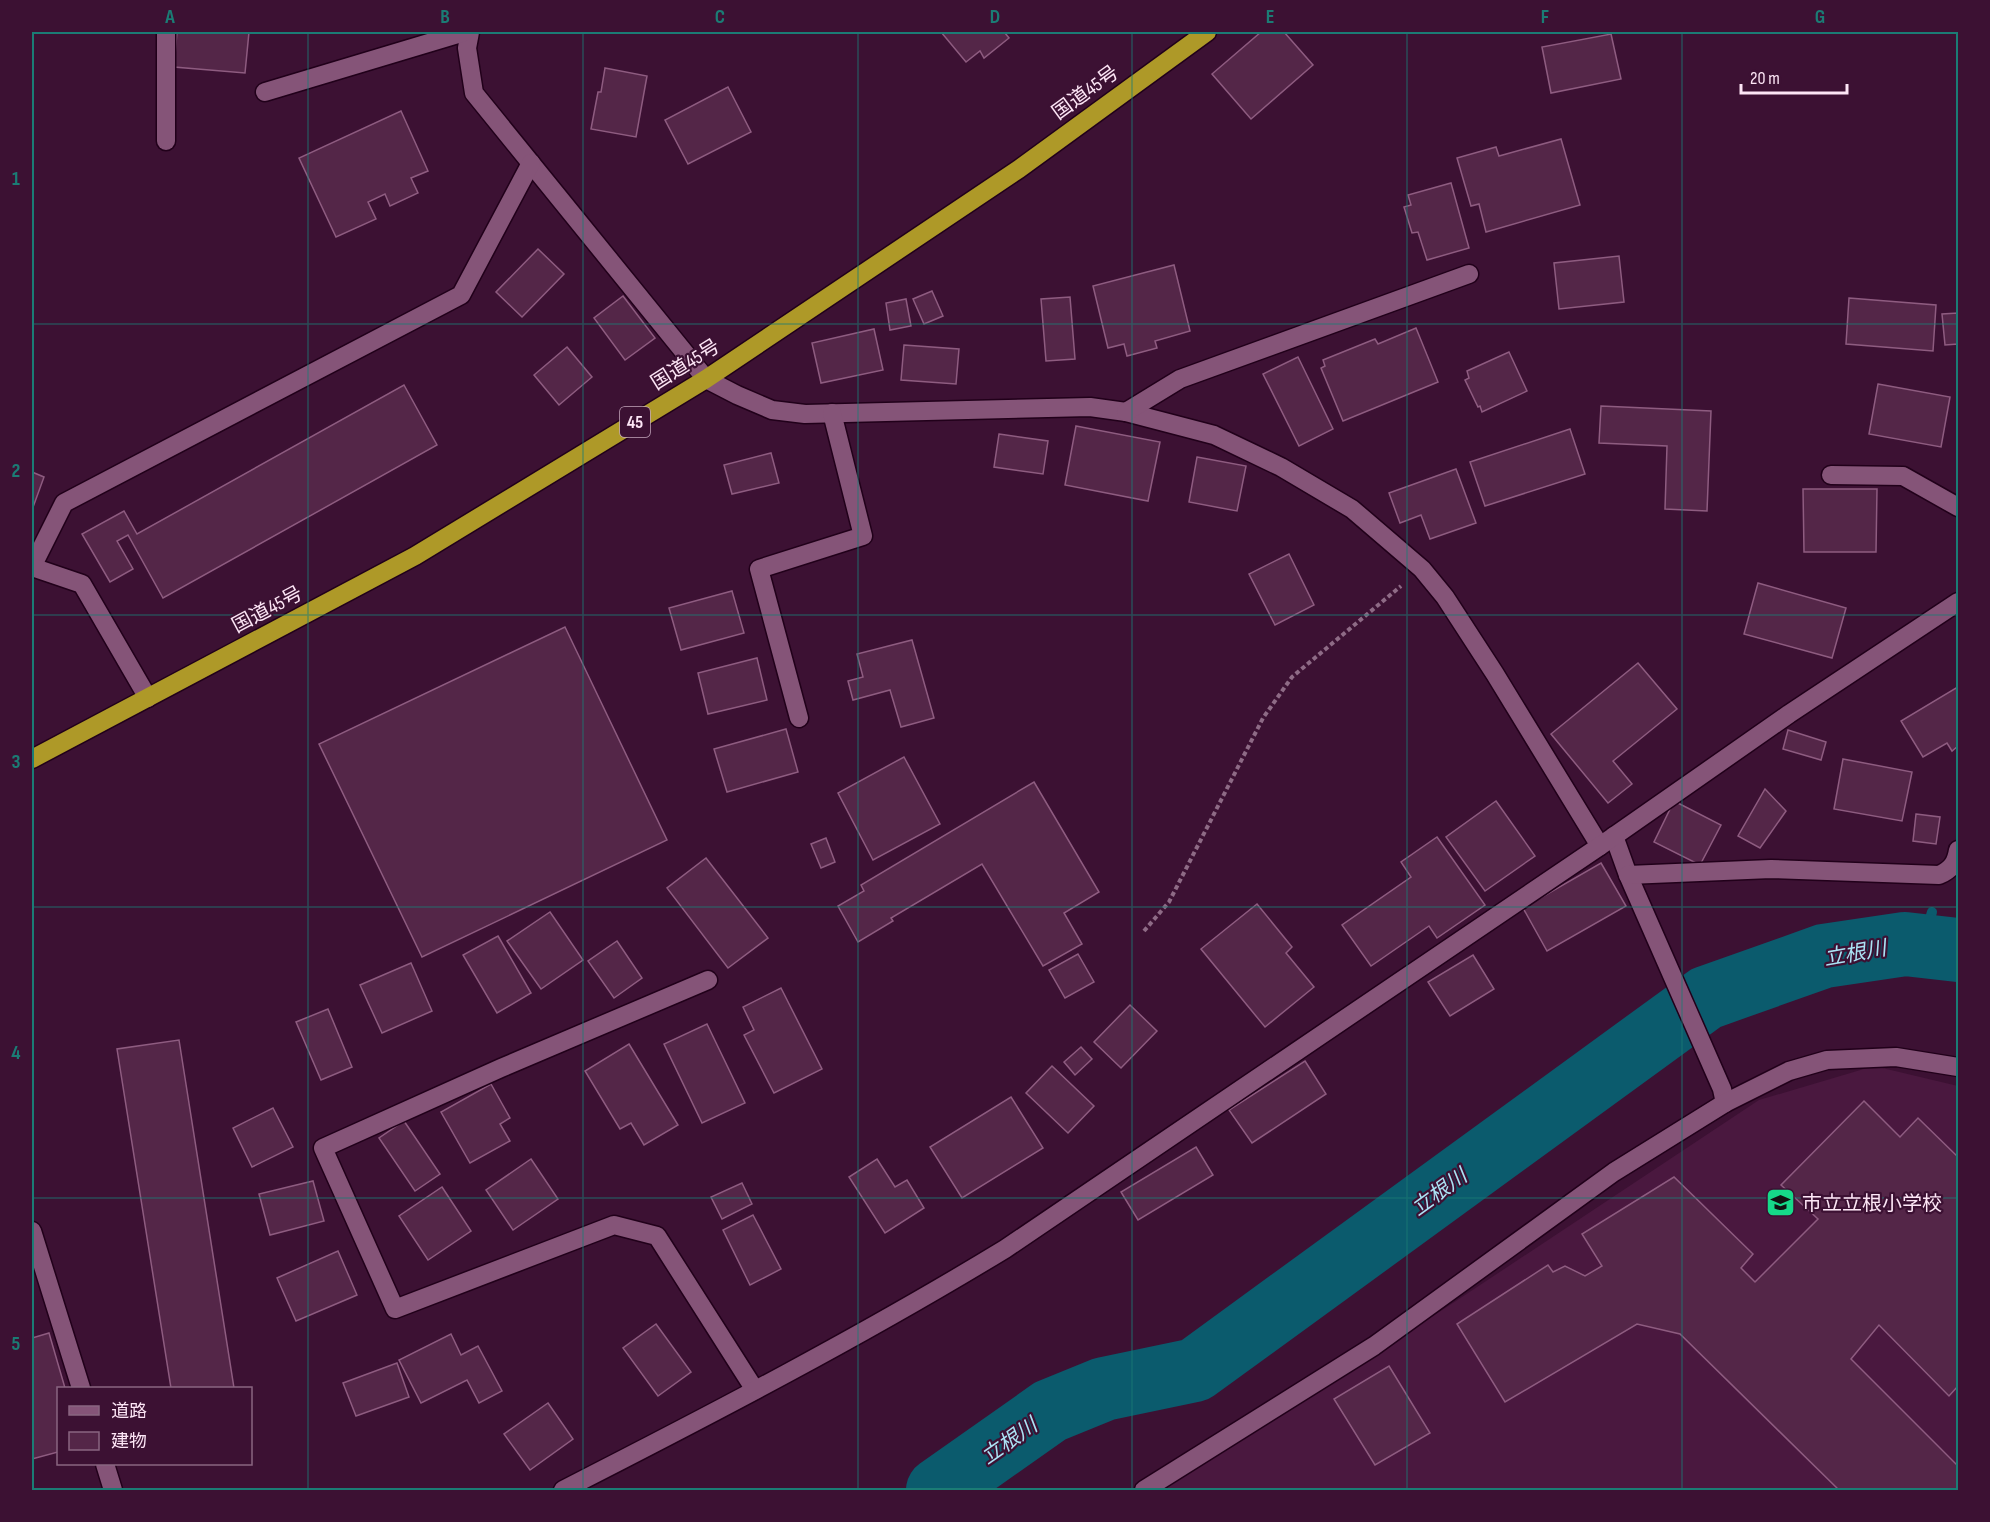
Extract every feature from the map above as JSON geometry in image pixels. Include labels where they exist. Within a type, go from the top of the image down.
[{"type":"highway","name":"国道45号","points":[[32,759],[415,556],[706,379],[1019,169],[1207,32]]},
{"type":"street","points":[[166,32],[166,141]]},
{"type":"street","points":[[265,92],[468,37],[468,68],[474,93],[706,379],[772,410],[805,414],[1090,407],[1126,412],[1214,435],[1281,467],[1352,509],[1422,568],[1445,597],[1628,874],[1724,1096]]},
{"type":"street","points":[[148,698],[82,584],[32,567],[64,503],[461,295],[531,164]]},
{"type":"street","points":[[1126,412],[1180,379],[1469,274]]},
{"type":"street","points":[[799,718],[759,569],[863,536],[832,413]]},
{"type":"street","points":[[1831,475],[1903,476],[1959,507]]},
{"type":"street","points":[[563,1491],[924,1298],[1005,1249],[1607,841],[1789,714],[1959,602]]},
{"type":"street","points":[[1628,874],[1771,869],[1939,875],[1950,870],[1959,850]]},
{"type":"street","points":[[708,980],[501,1068],[323,1149],[394,1309],[614,1226],[657,1236],[755,1390]]},
{"type":"street","points":[[1144,1491],[1374,1346],[1614,1172],[1724,1096],[1789,1071],[1827,1060],[1896,1058],[1959,1067]]},
{"type":"street","points":[[32,1231],[80,1387]]},
{"type":"street","points":[[105,1465],[113,1491]]},
{"type":"path","points":[[1144,931],[1168,902],[1263,718],[1292,676],[1422,568]]},
{"type":"shaded area","name":"市立立根小学校","points":[[1874,1066],[1958,1086],[1958,1490],[1167,1490],[1165,1487],[1450,1305],[1759,1100]]},
{"type":"building","points":[[177,32],[249,32],[245,73],[174,67]]},
{"type":"building","points":[[941,32],[1006,32],[1009,38],[984,58],[980,51],[966,62]]},
{"type":"building","points":[[1261,32],[1284,32],[1313,65],[1251,119],[1212,74]]},
{"type":"building","points":[[1611,34],[1621,79],[1551,93],[1542,47]]},
{"type":"building","points":[[605,68],[647,76],[636,137],[591,129]]},
{"type":"building","points":[[728,87],[751,132],[688,164],[665,120]]},
{"type":"building","points":[[401,111],[428,171],[411,178],[418,193],[390,206],[385,194],[368,202],[376,219],[336,237],[299,158]]},
{"type":"building","points":[[1561,139],[1580,205],[1486,232],[1479,204],[1471,206],[1457,158],[1496,147],[1499,156]]},
{"type":"building","points":[[1451,183],[1469,248],[1427,260],[1418,232],[1412,233],[1404,207],[1411,205],[1408,195]]},
{"type":"building","points":[[538,249],[564,274],[522,317],[496,292]]},
{"type":"building","points":[[1619,256],[1624,302],[1559,309],[1554,263]]},
{"type":"building","points":[[1174,265],[1190,331],[1155,341],[1157,348],[1127,356],[1124,344],[1108,348],[1093,286]]},
{"type":"building","points":[[932,291],[943,316],[924,324],[913,299]]},
{"type":"building","points":[[623,296],[655,338],[625,360],[594,318]]},
{"type":"building","points":[[1070,297],[1075,359],[1046,361],[1041,299]]},
{"type":"building","points":[[1849,298],[1936,305],[1933,351],[1846,344]]},
{"type":"building","points":[[906,299],[911,326],[890,330],[886,303]]},
{"type":"building","points":[[1958,313],[1958,344],[1945,345],[1942,314]]},
{"type":"building","points":[[1416,328],[1438,382],[1343,421],[1321,368],[1325,366],[1323,360],[1375,339],[1378,344]]},
{"type":"building","points":[[874,329],[883,370],[821,383],[812,343]]},
{"type":"building","points":[[904,345],[959,349],[956,384],[901,380]]},
{"type":"building","points":[[567,347],[592,377],[559,405],[534,375]]},
{"type":"building","points":[[1509,352],[1527,391],[1482,412],[1465,380],[1469,378],[1467,371]]},
{"type":"building","points":[[1298,357],[1333,429],[1299,446],[1263,374]]},
{"type":"building","points":[[1878,384],[1950,397],[1941,447],[1869,434]]},
{"type":"building","points":[[404,385],[437,445],[163,598],[128,535],[117,541],[133,569],[110,582],[82,534],[124,511],[137,534]]},
{"type":"building","points":[[1601,406],[1711,411],[1707,511],[1665,509],[1667,446],[1599,443]]},
{"type":"building","points":[[1076,426],[1160,442],[1148,501],[1065,485]]},
{"type":"building","points":[[1570,429],[1585,474],[1485,506],[1470,462]]},
{"type":"building","points":[[999,434],[1048,441],[1043,474],[994,467]]},
{"type":"building","points":[[771,453],[779,483],[732,494],[724,465]]},
{"type":"building","points":[[1197,457],[1246,466],[1237,511],[1189,502]]},
{"type":"building","points":[[1456,469],[1476,523],[1430,539],[1421,515],[1400,523],[1389,493]]},
{"type":"building","points":[[32,472],[44,477],[32,510]]},
{"type":"building","points":[[1803,489],[1877,489],[1876,552],[1804,552]]},
{"type":"building","points":[[1289,554],[1314,605],[1275,625],[1249,574]]},
{"type":"building","points":[[1758,583],[1846,608],[1832,658],[1744,634]]},
{"type":"building","points":[[732,591],[744,633],[681,650],[669,608]]},
{"type":"building","points":[[565,627],[667,840],[422,957],[319,744]]},
{"type":"building","points":[[912,640],[934,718],[901,727],[890,690],[853,700],[848,681],[863,677],[857,654]]},
{"type":"building","points":[[757,658],[767,700],[708,714],[698,673]]},
{"type":"building","points":[[1638,663],[1677,709],[1613,761],[1632,784],[1608,803],[1551,734]]},
{"type":"building","points":[[1956,688],[1958,692],[1958,746],[1952,751],[1947,743],[1923,757],[1901,721]]},
{"type":"building","points":[[786,729],[798,772],[727,792],[714,749]]},
{"type":"building","points":[[1788,730],[1826,742],[1821,760],[1783,749]]},
{"type":"building","points":[[904,757],[940,824],[873,860],[838,793]]},
{"type":"building","points":[[1843,759],[1912,772],[1902,821],[1834,809]]},
{"type":"building","points":[[1034,782],[1099,892],[1064,913],[1082,944],[1043,966],[982,864],[891,918],[893,921],[858,942],[838,906],[864,891],[861,885]]},
{"type":"building","points":[[1765,789],[1786,811],[1760,848],[1738,836]]},
{"type":"building","points":[[1496,801],[1535,856],[1485,891],[1446,837]]},
{"type":"building","points":[[1674,801],[1721,825],[1700,865],[1654,842]]},
{"type":"building","points":[[1916,814],[1940,817],[1936,844],[1913,841]]},
{"type":"building","points":[[1437,837],[1485,905],[1437,938],[1429,926],[1371,966],[1342,925],[1411,877],[1401,862]]},
{"type":"building","points":[[826,838],[835,862],[821,868],[811,844]]},
{"type":"building","points":[[706,858],[768,938],[728,968],[667,888]]},
{"type":"building","points":[[1601,863],[1626,906],[1547,951],[1523,908]]},
{"type":"building","points":[[1257,904],[1292,947],[1286,953],[1314,987],[1265,1027],[1201,949]]},
{"type":"building","points":[[550,912],[583,960],[541,989],[507,941]]},
{"type":"building","points":[[498,936],[531,993],[497,1013],[463,955]]},
{"type":"building","points":[[617,941],[642,978],[614,998],[588,961]]},
{"type":"building","points":[[1078,954],[1094,982],[1065,998],[1049,970]]},
{"type":"building","points":[[1473,955],[1494,989],[1450,1016],[1428,982]]},
{"type":"building","points":[[411,963],[432,1011],[382,1033],[360,985]]},
{"type":"building","points":[[781,988],[822,1069],[774,1093],[744,1035],[754,1030],[743,1007]]},
{"type":"building","points":[[1130,1005],[1157,1031],[1121,1068],[1094,1042]]},
{"type":"building","points":[[328,1009],[352,1067],[321,1080],[296,1022]]},
{"type":"building","points":[[707,1024],[745,1103],[702,1123],[664,1044]]},
{"type":"building","points":[[179,1040],[234,1387],[171,1387],[117,1049]]},
{"type":"building","points":[[629,1044],[678,1125],[644,1145],[631,1123],[620,1129],[585,1071]]},
{"type":"building","points":[[1081,1047],[1092,1059],[1075,1075],[1064,1062]]},
{"type":"building","points":[[1305,1061],[1326,1094],[1252,1143],[1229,1110]]},
{"type":"building","points":[[1052,1066],[1094,1106],[1068,1133],[1026,1093]]},
{"type":"building","points":[[491,1084],[510,1118],[500,1124],[510,1141],[470,1163],[441,1112]]},
{"type":"building","points":[[1011,1097],[1043,1148],[962,1198],[930,1147]]},
{"type":"building","points":[[1864,1101],[1900,1137],[1918,1118],[1958,1157],[1958,1386],[1949,1396],[1879,1325],[1851,1359],[1958,1466],[1958,1490],[1839,1490],[1680,1334],[1637,1324],[1505,1402],[1457,1324],[1548,1265],[1553,1272],[1565,1266],[1585,1276],[1602,1266],[1582,1234],[1674,1177],[1753,1254],[1741,1268],[1755,1282],[1818,1219],[1781,1185]]},
{"type":"building","points":[[273,1108],[293,1147],[252,1167],[233,1128]]},
{"type":"building","points":[[404,1121],[440,1174],[415,1191],[379,1138]]},
{"type":"building","points":[[1196,1147],[1213,1175],[1138,1220],[1121,1192]]},
{"type":"building","points":[[531,1159],[558,1199],[513,1230],[486,1190]]},
{"type":"building","points":[[877,1159],[895,1187],[907,1180],[924,1208],[885,1233],[849,1177]]},
{"type":"building","points":[[313,1181],[324,1221],[270,1235],[259,1194]]},
{"type":"building","points":[[742,1183],[752,1204],[722,1219],[711,1197]]},
{"type":"building","points":[[442,1187],[471,1231],[428,1260],[399,1216]]},
{"type":"building","points":[[753,1215],[781,1269],[750,1285],[723,1230]]},
{"type":"building","points":[[338,1251],[357,1295],[296,1321],[277,1278]]},
{"type":"building","points":[[656,1324],[691,1372],[658,1396],[623,1348]]},
{"type":"building","points":[[49,1333],[65,1387],[57,1387],[57,1452],[32,1459],[32,1338]]},
{"type":"building","points":[[451,1334],[461,1355],[478,1346],[502,1391],[479,1403],[467,1380],[421,1403],[399,1360]]},
{"type":"building","points":[[397,1363],[409,1397],[356,1416],[343,1383]]},
{"type":"building","points":[[1389,1366],[1430,1433],[1375,1465],[1334,1399]]},
{"type":"building","points":[[548,1403],[573,1439],[530,1470],[504,1434]]},
{"type":"waterway","points":[[1922,946],[1932,912]]},
{"type":"waterway","name":"立根川","points":[[938,1490],[1050,1411],[1104,1389],[1195,1370],[1706,998],[1824,956],[1905,944],[1958,950]]},
{"type":"place","name":"市立立根小学校","points":[[1781,1203]]}]
